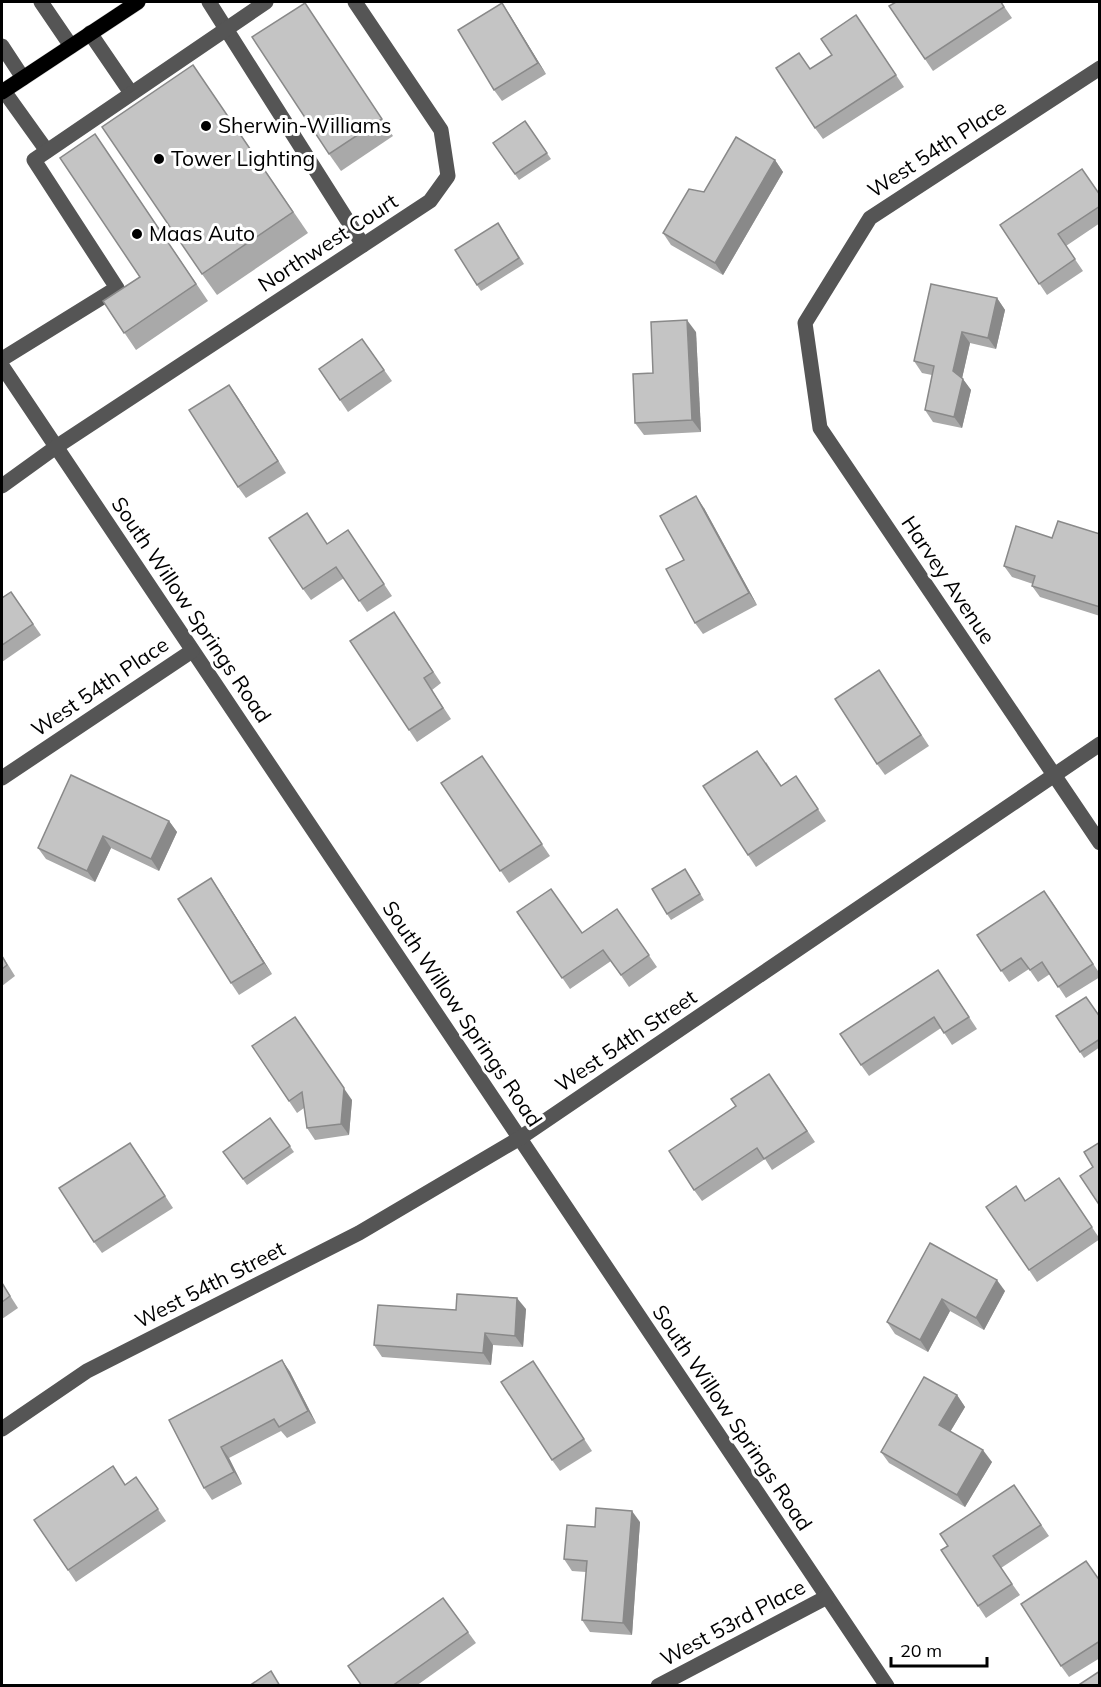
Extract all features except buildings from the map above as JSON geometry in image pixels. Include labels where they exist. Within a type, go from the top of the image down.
[{"type":"main road","points":[[3,92],[138,2]]},
{"type":"street","points":[[41,2],[71,46]]},
{"type":"street","points":[[209,2],[363,245]]},
{"type":"street","points":[[2,359],[117,288],[34,160],[266,2]]},
{"type":"street","name":"Northwest Court","points":[[2,486],[56,447],[430,201],[448,176],[441,130],[355,2]]},
{"type":"street","points":[[90,33],[131,93]]},
{"type":"street","points":[[2,46],[23,78]]},
{"type":"street","name":"West 54th Place","points":[[805,323],[870,218],[1100,68]]},
{"type":"street","points":[[3,92],[47,151]]},
{"type":"street","name":"Harvey Avenue","points":[[805,323],[820,428],[1100,843]]},
{"type":"street","name":"South Willow Springs Road","points":[[4,374],[56,447],[887,1686]]},
{"type":"street","name":"West 54th Place","points":[[2,778],[192,651]]},
{"type":"street","name":"West 54th Street","points":[[2,1429],[87,1371],[359,1233],[520,1138],[1100,744]]},
{"type":"street","name":"West 53rd Place","points":[[658,1686],[827,1597]]},
{"type":"place","name":"Sherwin-Williams","points":[[206,126]]},
{"type":"place","name":"Tower Lighting","points":[[159,159]]},
{"type":"place","name":"Maas Auto","points":[[137,234]]}]
